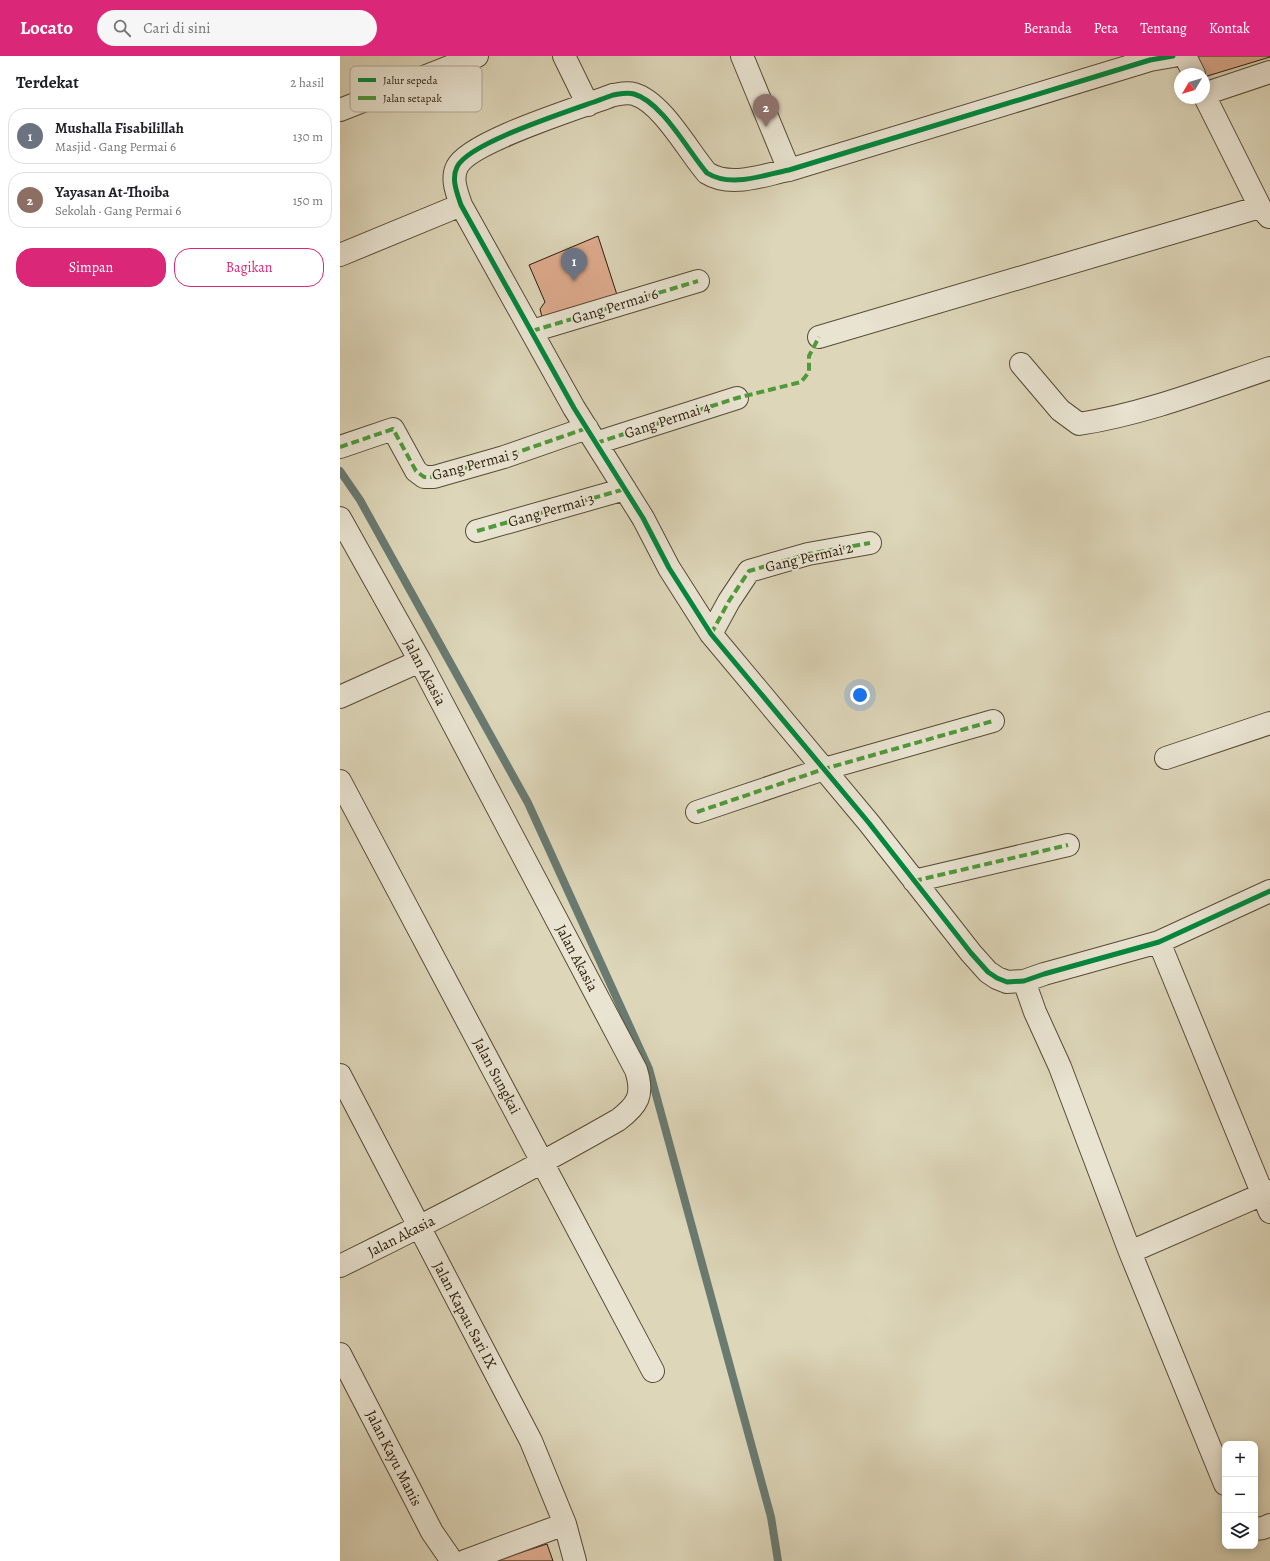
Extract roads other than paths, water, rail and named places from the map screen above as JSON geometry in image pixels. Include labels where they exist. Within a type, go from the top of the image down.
[{"type":"street","points":[[452,66],[477,56]]},
{"type":"street","points":[[564,56],[588,105]]},
{"type":"street","points":[[742,56],[789,170]]},
{"type":"street","points":[[1173,56],[1150,60],[789,170],[740,180],[724,180],[715,178],[707,173],[659,110],[636,94],[626,92],[613,95],[508,133],[462,159],[457,166],[454,176],[461,205],[592,436],[643,518],[669,568],[711,634],[824,769],[971,953],[988,972],[1007,982],[1024,981],[1159,942],[1270,891]]},
{"type":"street","points":[[1185,56],[1191,68]]},
{"type":"street","points":[[1210,92],[1270,72]]},
{"type":"street","points":[[819,337],[1265,212],[1209,104]]},
{"type":"street","points":[[340,110],[350,106]]},
{"type":"street","points":[[340,255],[461,205]]},
{"type":"street","name":"Gang Permai 6","points":[[532,331],[698,280]]},
{"type":"street","points":[[1021,364],[1060,410],[1079,424],[1106,420],[1200,392],[1270,368]]},
{"type":"street","name":"Gang Permai 4","points":[[592,436],[738,398]]},
{"type":"street","name":"Gang Permai 5","points":[[340,447],[393,429],[416,471],[424,477],[434,477],[592,436]]},
{"type":"street","name":"Gang Permai 3","points":[[477,531],[625,489]]},
{"type":"street","name":"Jalan Akasia","points":[[340,518],[420,661],[632,1062],[640,1082],[640,1093],[636,1102],[628,1112],[618,1120],[542,1163],[340,1266]]},
{"type":"street","name":"Gang Permai 2","points":[[711,634],[729,601],[749,571],[808,554],[870,543]]},
{"type":"street","points":[[340,697],[420,661]]},
{"type":"street","points":[[697,812],[824,769],[992,722]]},
{"type":"street","points":[[1166,758],[1270,723]]},
{"type":"street","name":"Jalan Sungkai","points":[[340,782],[653,1371]]},
{"type":"street","points":[[914,881],[1068,845]]},
{"type":"street","points":[[1130,1252],[1268,1199],[1159,942]]},
{"type":"street","points":[[1024,981],[1038,1018],[1060,1067],[1130,1252],[1222,1477]]},
{"type":"street","name":"Jalan Kapau Sari IX","points":[[340,1075],[418,1227],[531,1440],[565,1524],[575,1561]]},
{"type":"street","name":"Jalan Kayu Manis","points":[[340,1354],[432,1532],[452,1561]]},
{"type":"street","points":[[466,1561],[565,1524]]},
{"type":"street","points":[[1258,1529],[1263,1528],[1270,1524]]},
{"type":"waterway","points":[[340,471],[360,500],[528,803],[649,1069],[771,1517],[778,1561]]},
{"type":"place","name":"Yayasan At-Thoiba","points":[[766,127]]},
{"type":"place","name":"Mushalla Fisabilillah","points":[[574,281]]}]
